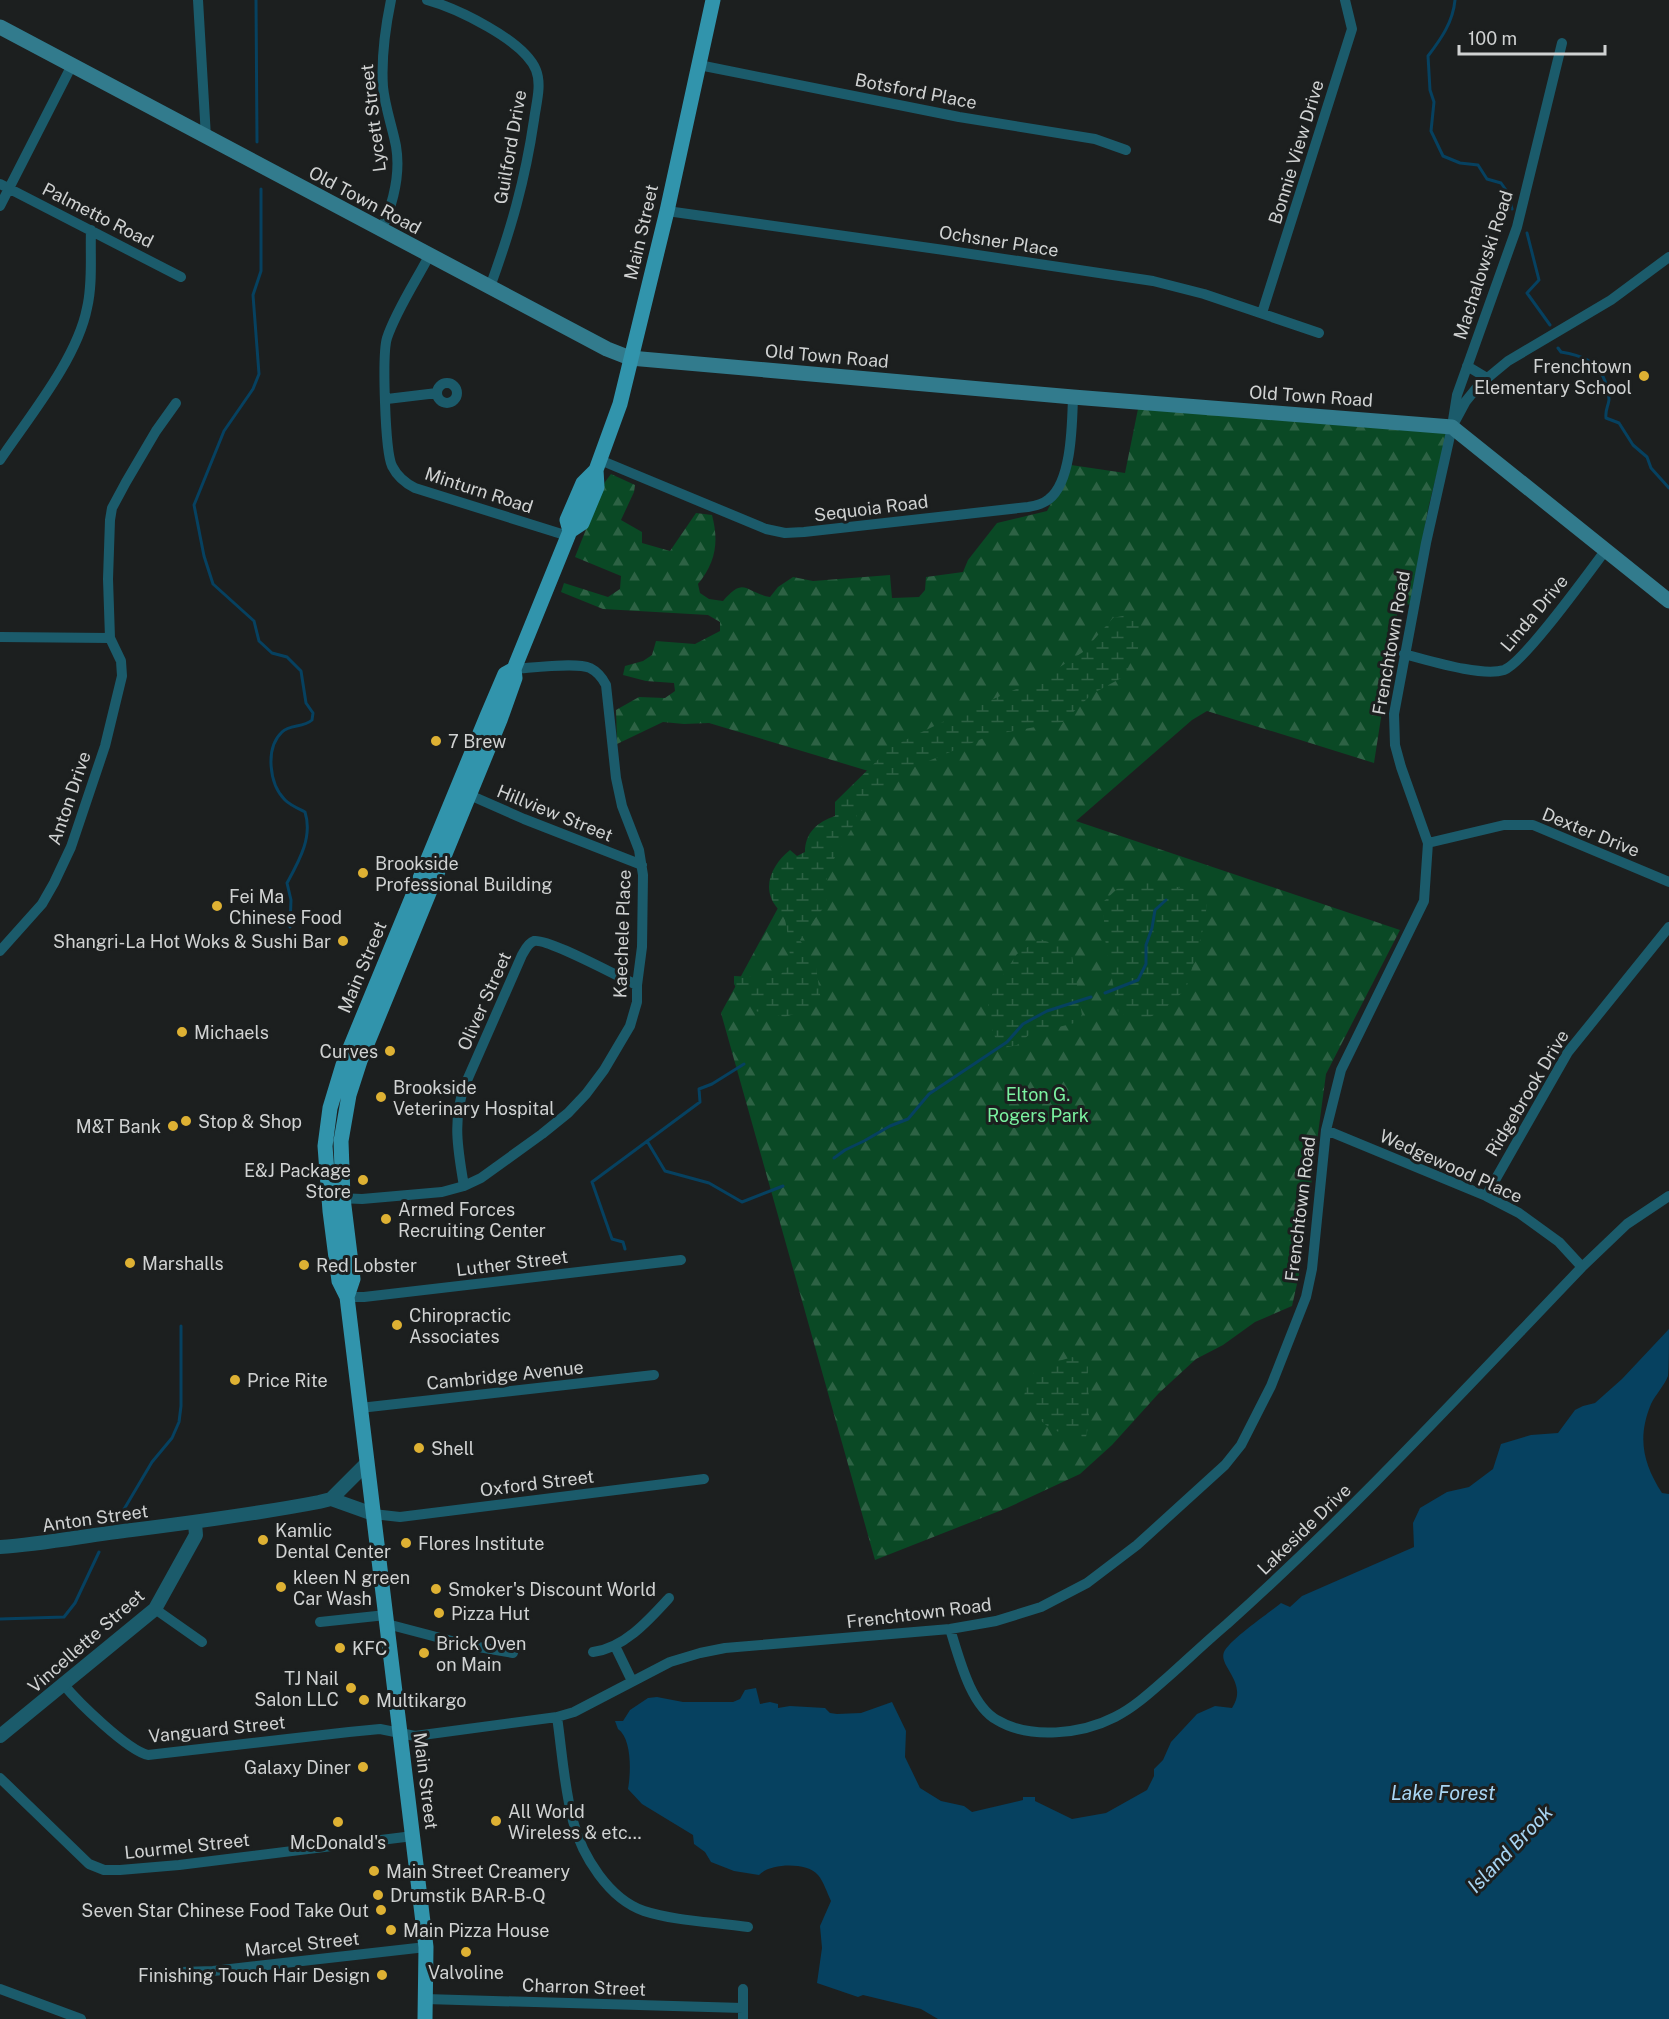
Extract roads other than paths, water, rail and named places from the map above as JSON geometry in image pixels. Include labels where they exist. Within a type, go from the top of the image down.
[{"type":"main road","name":"Main Street","points":[[424,2019],[426,1947],[347,1297],[353,1280],[336,1198],[345,1082],[463,792],[515,678],[514,669],[569,534],[567,520],[583,483],[598,465],[620,404],[667,211],[713,0]]},
{"type":"main road","name":"Old Town Road","points":[[0,27],[381,231],[607,349],[630,358],[1073,397],[1452,427]]},
{"type":"main road","points":[[1452,427],[1470,439],[1669,601]]},
{"type":"street","points":[[198,0],[206,137]]},
{"type":"street","name":"Lycett Street","points":[[381,231],[389,214],[398,172],[396,146],[383,90],[382,75],[384,39],[392,0]]},
{"type":"street","name":"Guilford Drive","points":[[427,0],[451,7],[510,41],[531,60],[539,80],[526,170],[515,216],[490,287]]},
{"type":"street","name":"Bonnie View Drive","points":[[1262,313],[1352,29],[1345,0]]},
{"type":"street","name":"Machalowski Road","points":[[1452,427],[1454,408],[1467,366],[1517,227],[1562,43]]},
{"type":"street","points":[[0,206],[4,186],[72,65]]},
{"type":"street","name":"Botsford Place","points":[[699,65],[959,117],[1095,139],[1126,150]]},
{"type":"street","name":"Palmetto Road","points":[[4,186],[181,276]]},
{"type":"street","name":"Ochsner Place","points":[[667,211],[1153,281],[1204,294],[1319,333]]},
{"type":"street","points":[[0,460],[61,369],[79,337],[89,296],[91,230]]},
{"type":"street","name":"Minturn Road","points":[[429,256],[386,341],[389,456],[396,472],[406,483],[415,488],[569,534]]},
{"type":"street","name":"Frenchtown Road","points":[[400,1732],[415,1736],[574,1713],[670,1662],[713,1649],[950,1629],[996,1621],[1023,1613],[1072,1593],[1087,1583],[1137,1545],[1225,1465],[1240,1445],[1271,1386],[1306,1297],[1312,1269],[1326,1130],[1341,1070],[1424,901],[1428,843],[1395,745],[1396,698],[1432,512],[1452,427],[1466,401],[1487,378],[1508,361],[1611,300],[1669,257]]},
{"type":"street","points":[[1467,366],[1487,378]]},
{"type":"street","points":[[387,399],[437,393]]},
{"type":"street","name":"Sequoia Road","points":[[598,465],[766,529],[785,533],[1028,507],[1049,500],[1062,482],[1072,422],[1073,397]]},
{"type":"street","points":[[0,638],[110,638],[109,532],[112,508],[156,431],[176,403]]},
{"type":"street","name":"Linda Drive","points":[[1404,654],[1475,670],[1503,670],[1511,666],[1548,625],[1605,550]]},
{"type":"street","name":"Anton Drive","points":[[0,951],[42,904],[71,848],[105,746],[122,676],[121,661],[110,638]]},
{"type":"street","name":"Kaechele Place","points":[[336,1198],[362,1199],[442,1192],[481,1178],[542,1134],[586,1094],[604,1070],[630,1026],[637,1002],[642,947],[642,865],[622,806],[616,778],[608,693],[602,677],[582,666],[514,669]]},
{"type":"street","name":"Hillview Street","points":[[463,792],[524,819],[642,865]]},
{"type":"street","name":"Dexter Drive","points":[[1428,843],[1504,825],[1533,825],[1669,882]]},
{"type":"street","name":"Ridgebrook Drive","points":[[1486,1196],[1568,1052],[1669,927]]},
{"type":"street","name":"Oliver Street","points":[[464,1186],[456,1117],[461,1095],[522,955],[532,942],[538,941],[554,945],[637,985]]},
{"type":"street","name":"Wedgewood Place","points":[[1326,1130],[1486,1196],[1519,1213],[1547,1232],[1582,1267]]},
{"type":"street","name":"Lakeside Drive","points":[[950,1629],[964,1673],[978,1701],[986,1712],[999,1722],[1031,1731],[1081,1729],[1097,1725],[1127,1711],[1166,1679],[1314,1544],[1582,1267],[1627,1224],[1669,1196]]},
{"type":"street","name":"Luther Street","points":[[347,1297],[364,1297],[681,1260]]},
{"type":"street","name":"Cambridge Avenue","points":[[360,1408],[654,1375]]},
{"type":"street","points":[[331,1499],[367,1463]]},
{"type":"street","name":"Oxford Street","points":[[373,1514],[400,1517],[704,1479]]},
{"type":"street","points":[[195,1523],[331,1499],[373,1514]]},
{"type":"street","name":"Anton Street","points":[[0,1547],[195,1523]]},
{"type":"street","name":"Vincellette Street","points":[[0,1736],[155,1609],[196,1535],[195,1523]]},
{"type":"street","points":[[593,1652],[615,1646],[652,1617],[669,1598]]},
{"type":"street","points":[[155,1609],[202,1642]]},
{"type":"street","points":[[320,1622],[386,1620],[467,1645],[513,1653]]},
{"type":"street","points":[[615,1646],[632,1681]]},
{"type":"street","name":"Vanguard Street","points":[[64,1685],[129,1745],[148,1755],[380,1729],[400,1732]]},
{"type":"street","points":[[557,1717],[573,1822],[587,1855],[605,1882],[627,1902],[642,1910],[658,1915],[748,1927]]},
{"type":"street","name":"Lourmel Street","points":[[0,1778],[89,1864],[104,1870],[179,1865],[413,1836]]},
{"type":"street","name":"Marcel Street","points":[[181,1972],[213,1971],[426,1947]]},
{"type":"street","points":[[0,1989],[81,2019]]},
{"type":"street","points":[[743,1989],[743,2014]]},
{"type":"street","name":"Charron Street","points":[[425,1999],[743,2014]]},
{"type":"water","name":"Lake Forest","points":[[1669,1329],[1668,1376],[1651,1404],[1643,1439],[1646,1461],[1655,1482],[1662,1493],[1669,1494],[1669,2019],[938,2019],[921,2009],[863,1995],[858,1997],[817,1983],[822,1948],[820,1926],[831,1901],[822,1881],[813,1871],[797,1866],[780,1866],[759,1875],[734,1871],[711,1862],[705,1852],[694,1844],[693,1835],[642,1804],[628,1789],[630,1765],[628,1748],[615,1721],[623,1721],[630,1710],[648,1698],[657,1697],[683,1702],[733,1702],[740,1699],[745,1690],[756,1688],[760,1704],[770,1702],[778,1704],[778,1708],[790,1706],[825,1708],[830,1713],[837,1714],[861,1713],[892,1702],[906,1731],[905,1757],[920,1788],[941,1801],[964,1806],[972,1812],[1023,1800],[1023,1797],[1035,1797],[1035,1801],[1072,1819],[1106,1813],[1147,1790],[1154,1776],[1154,1769],[1163,1760],[1171,1742],[1197,1714],[1215,1706],[1232,1708],[1237,1691],[1223,1657],[1227,1647],[1241,1634],[1281,1603],[1290,1607],[1302,1596],[1414,1547],[1413,1523],[1420,1508],[1447,1492],[1469,1487],[1493,1469],[1501,1444],[1531,1435],[1558,1433],[1575,1410],[1595,1403],[1622,1379]]},
{"type":"waterway","points":[[256,0],[257,142]]},
{"type":"waterway","name":"Island Brook","points":[[1455,0],[1449,23],[1428,56],[1430,90],[1434,102],[1431,131],[1443,156],[1460,163],[1478,165],[1487,179],[1501,183],[1508,193],[1512,209]]},
{"type":"waterway","points":[[261,189],[261,271],[253,295],[259,374],[253,389],[224,431],[194,505],[204,556],[213,584],[254,621],[259,641],[272,653],[287,657],[301,671],[306,703],[313,713],[312,720],[282,732],[273,747],[271,756],[275,785],[287,802],[305,812],[307,821],[304,849],[287,883],[291,900],[290,927]]},
{"type":"waterway","name":"Island Brook","points":[[1527,233],[1539,280],[1527,293],[1550,325]]},
{"type":"waterway","name":"Island Brook","points":[[1558,348],[1561,352],[1588,360],[1598,368],[1608,393],[1606,418],[1619,423],[1633,445],[1647,457],[1651,468],[1669,488]]},
{"type":"waterway","points":[[1105,993],[1138,980],[1146,964],[1146,945],[1155,910],[1166,900]]},
{"type":"waterway","points":[[834,1158],[890,1126],[908,1119],[929,1094],[1007,1042],[1023,1024],[1047,1011],[1091,997]]},
{"type":"waterway","points":[[625,1249],[623,1242],[612,1239],[592,1182],[700,1102],[699,1089],[712,1084],[744,1064]]},
{"type":"waterway","points":[[647,1141],[665,1171],[709,1183],[742,1202],[783,1186]]},
{"type":"waterway","points":[[120,1516],[152,1462],[172,1438],[179,1422],[181,1326]]},
{"type":"waterway","points":[[0,1619],[64,1617],[75,1603],[99,1552]]},
{"type":"place","name":"Frenchtown Elementary School","points":[[1644,376]]},
{"type":"place","name":"7 Brew","points":[[436,741]]},
{"type":"place","name":"Brookside Professional Building","points":[[363,873]]},
{"type":"place","name":"Fei Ma Chinese Food","points":[[217,906]]},
{"type":"place","name":"Shangri-La Hot Woks & Sushi Bar","points":[[343,941]]},
{"type":"place","name":"Michaels","points":[[182,1032]]},
{"type":"place","name":"Curves","points":[[390,1051]]},
{"type":"place","name":"Brookside Veterinary Hospital","points":[[381,1097]]},
{"type":"place","name":"Stop & Shop","points":[[186,1121]]},
{"type":"place","name":"M&T Bank","points":[[173,1126]]},
{"type":"place","name":"E&J Package Store","points":[[363,1180]]},
{"type":"place","name":"Armed Forces Recruiting Center","points":[[386,1219]]},
{"type":"place","name":"Marshalls","points":[[130,1263]]},
{"type":"place","name":"Red Lobster","points":[[304,1265]]},
{"type":"place","name":"Chiropractic Associates","points":[[397,1325]]},
{"type":"place","name":"Price Rite","points":[[235,1380]]},
{"type":"place","name":"Shell","points":[[419,1448]]},
{"type":"place","name":"Kamlic Dental Center","points":[[263,1540]]},
{"type":"place","name":"Flores Institute","points":[[406,1543]]},
{"type":"place","name":"kleen N green Car Wash","points":[[281,1587]]},
{"type":"place","name":"Smoker's Discount World","points":[[436,1589]]},
{"type":"place","name":"Pizza Hut","points":[[439,1613]]},
{"type":"place","name":"KFC","points":[[340,1648]]},
{"type":"place","name":"Brick Oven on Main","points":[[424,1653]]},
{"type":"place","name":"TJ Nail Salon LLC","points":[[351,1688]]},
{"type":"place","name":"Multikargo","points":[[364,1700]]},
{"type":"place","name":"Galaxy Diner","points":[[363,1767]]},
{"type":"place","name":"All World Wireless & etc...","points":[[496,1821]]},
{"type":"place","name":"McDonald's","points":[[338,1822]]},
{"type":"place","name":"Main Street Creamery","points":[[374,1871]]},
{"type":"place","name":"Drumstik BAR-B-Q","points":[[378,1895]]},
{"type":"place","name":"Seven Star Chinese Food Take Out","points":[[381,1910]]},
{"type":"place","name":"Main Pizza House","points":[[391,1930]]},
{"type":"place","name":"Valvoline","points":[[466,1952]]},
{"type":"place","name":"Finishing Touch Hair Design","points":[[382,1975]]},
{"type":"park label","name":"Elton G. Rogers Park","points":[[1038,1104]]}]
